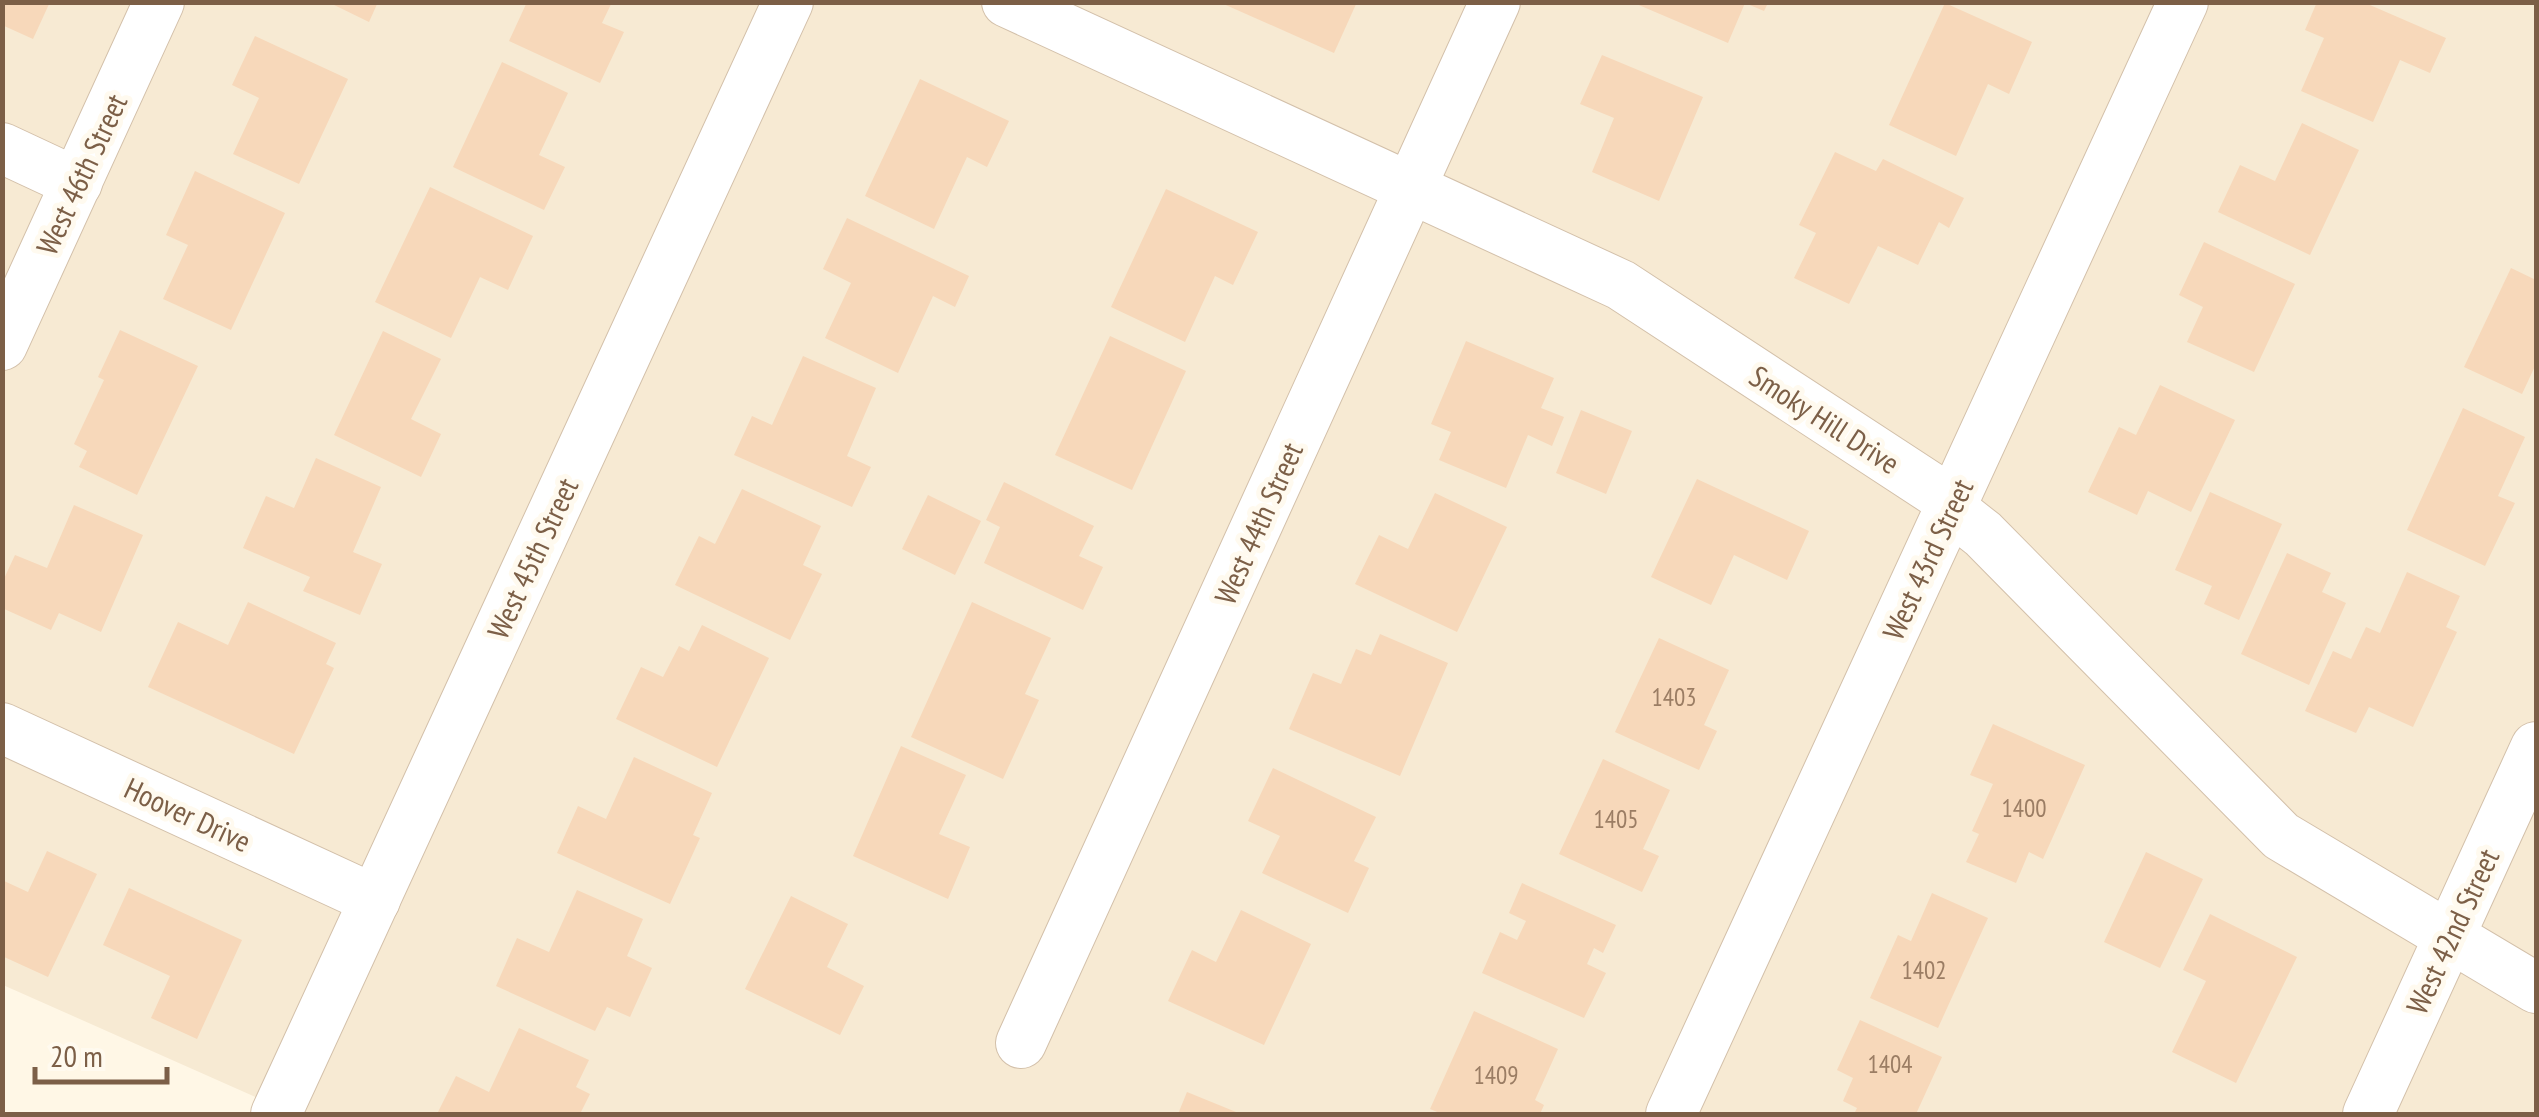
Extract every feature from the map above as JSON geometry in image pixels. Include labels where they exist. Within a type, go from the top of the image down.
[{"type":"street","name":"West 46th Street","points":[[2,346],[159,2]]},
{"type":"street","name":"West 45th Street","points":[[276,1114],[788,2]]},
{"type":"street","name":"Smoky Hill Drive","points":[[1006,2],[1621,285],[1951,501],[1950,508],[1982,534],[2281,836],[2536,988]]},
{"type":"street","name":"West 44th Street","points":[[1022,1042],[1495,2]]},
{"type":"street","name":"West 43rd Street","points":[[1671,1114],[2184,2]]},
{"type":"street","points":[[2,148],[77,184]]},
{"type":"street","name":"Hoover Drive","points":[[2,728],[375,900]]},
{"type":"street","name":"West 42nd Street","points":[[2368,1114],[2536,747]]},
{"type":"shaded area","points":[[3,3],[2536,3],[2536,1114],[294,1114],[3,985]]},
{"type":"building","points":[[2,2],[50,2],[33,39],[2,25]]},
{"type":"building","points":[[328,2],[378,2],[369,22]]},
{"type":"building","points":[[527,2],[612,2],[602,23],[624,32],[600,83],[509,41]]},
{"type":"building","points":[[1219,2],[1357,2],[1334,53]]},
{"type":"building","points":[[2317,2],[2363,2],[2446,38],[2430,73],[2400,60],[2373,122],[2301,91],[2324,38],[2305,30]]},
{"type":"building","points":[[1634,3],[1745,3],[1728,43]]},
{"type":"building","points":[[1745,3],[1768,3],[1764,11]]},
{"type":"building","points":[[1945,3],[2032,42],[2009,94],[1988,84],[1956,156],[1889,125]]},
{"type":"building","points":[[255,36],[348,79],[299,184],[233,154],[259,98],[232,85]]},
{"type":"building","points":[[1602,55],[1703,97],[1659,201],[1592,172],[1614,118],[1580,104]]},
{"type":"building","points":[[502,62],[568,93],[539,155],[565,167],[544,210],[453,167]]},
{"type":"building","points":[[920,79],[1009,121],[987,167],[967,157],[934,229],[865,196]]},
{"type":"building","points":[[2302,123],[2359,150],[2310,255],[2218,212],[2240,165],[2275,181]]},
{"type":"building","points":[[1835,152],[1876,171],[1883,159],[1964,198],[1949,228],[1939,222],[1918,265],[1878,246],[1849,304],[1794,278],[1816,233],[1799,225]]},
{"type":"building","points":[[195,171],[285,213],[231,330],[163,299],[188,245],[166,235]]},
{"type":"building","points":[[430,187],[533,236],[508,290],[480,277],[451,338],[375,302]]},
{"type":"building","points":[[1166,189],[1258,232],[1233,285],[1215,276],[1185,342],[1111,307]]},
{"type":"building","points":[[847,218],[969,276],[955,307],[933,296],[898,373],[825,338],[851,283],[823,269]]},
{"type":"building","points":[[2204,242],[2295,284],[2254,372],[2187,342],[2203,307],[2179,295]]},
{"type":"building","points":[[2511,268],[2536,280],[2536,364],[2522,394],[2464,367]]},
{"type":"building","points":[[120,330],[198,366],[137,495],[79,467],[87,451],[74,444],[104,380],[98,377]]},
{"type":"building","points":[[383,331],[441,359],[411,419],[441,434],[421,477],[334,435]]},
{"type":"building","points":[[1110,336],[1186,371],[1132,490],[1055,455]]},
{"type":"building","points":[[1466,341],[1554,378],[1541,408],[1564,417],[1552,446],[1528,435],[1506,488],[1439,460],[1451,432],[1431,424]]},
{"type":"building","points":[[803,356],[876,388],[847,456],[871,467],[852,507],[734,455],[752,416],[772,425]]},
{"type":"building","points":[[2160,385],[2235,420],[2191,512],[2148,491],[2137,515],[2088,492],[2119,427],[2136,435]]},
{"type":"building","points":[[2463,408],[2525,437],[2498,496],[2515,503],[2485,566],[2407,530]]},
{"type":"building","points":[[1581,410],[1632,431],[1606,494],[1556,473]]},
{"type":"building","points":[[316,458],[381,487],[353,552],[382,564],[360,615],[303,591],[310,577],[243,548],[266,496],[294,508]]},
{"type":"building","points":[[1697,479],[1809,531],[1787,580],[1734,555],[1711,605],[1651,577]]},
{"type":"building","points":[[1004,482],[1094,526],[1079,556],[1103,567],[1083,610],[984,563],[1000,527],[986,520]]},
{"type":"building","points":[[742,489],[821,526],[803,565],[822,574],[790,640],[675,585],[699,536],[715,544]]},
{"type":"building","points":[[2210,492],[2282,524],[2239,620],[2204,604],[2212,586],[2175,570]]},
{"type":"building","points":[[1435,493],[1507,527],[1457,632],[1355,584],[1379,535],[1408,549]]},
{"type":"building","points":[[928,495],[981,521],[955,575],[902,549]]},
{"type":"building","points":[[74,505],[143,535],[101,632],[59,613],[51,630],[2,608],[2,583],[15,555],[47,568]]},
{"type":"building","points":[[2287,553],[2331,573],[2322,592],[2346,603],[2309,685],[2241,654]]},
{"type":"building","points":[[2407,572],[2460,596],[2446,627],[2457,632],[2413,727],[2369,707],[2356,733],[2305,711],[2333,651],[2351,659],[2366,627],[2380,633]]},
{"type":"building","points":[[248,602],[336,643],[326,664],[334,668],[294,754],[148,687],[178,622],[228,645]]},
{"type":"building","points":[[972,602],[1051,638],[1025,694],[1039,700],[1003,779],[911,737]]},
{"type":"building","points":[[702,625],[769,658],[717,767],[616,719],[641,667],[663,677],[679,646],[689,651]]},
{"type":"building","points":[[1380,634],[1448,663],[1400,776],[1289,729],[1313,673],[1341,684],[1356,649],[1371,655]]},
{"type":"building","points":[[1659,638],[1729,670],[1704,725],[1717,731],[1699,770],[1615,732]]},
{"type":"building","points":[[1993,724],[2085,765],[2043,859],[2029,852],[2016,883],[1966,862],[1979,834],[1972,831],[1993,784],[1970,775]]},
{"type":"building","points":[[901,746],[966,775],[939,834],[970,847],[948,899],[853,856]]},
{"type":"building","points":[[634,757],[712,793],[693,835],[700,838],[670,904],[557,853],[578,806],[606,819]]},
{"type":"building","points":[[1603,759],[1670,790],[1643,849],[1659,856],[1642,892],[1559,854]]},
{"type":"building","points":[[1273,768],[1376,817],[1354,861],[1369,868],[1348,913],[1262,873],[1280,836],[1248,821]]},
{"type":"building","points":[[47,851],[97,874],[48,977],[2,956],[2,880],[28,892]]},
{"type":"building","points":[[2146,852],[2203,879],[2160,968],[2104,942]]},
{"type":"building","points":[[1522,883],[1616,925],[1603,953],[1594,948],[1587,964],[1606,973],[1584,1018],[1482,973],[1500,932],[1517,940],[1526,921],[1509,913]]},
{"type":"building","points":[[129,888],[242,940],[197,1039],[151,1018],[170,976],[103,945]]},
{"type":"building","points":[[577,890],[643,919],[627,956],[652,968],[630,1017],[607,1007],[595,1031],[496,986],[517,938],[549,952]]},
{"type":"building","points":[[1932,893],[1988,918],[1938,1028],[1870,998],[1898,935],[1911,941]]},
{"type":"building","points":[[791,896],[848,924],[827,967],[864,986],[840,1035],[745,989]]},
{"type":"building","points":[[1241,910],[1311,944],[1264,1045],[1168,1001],[1192,950],[1216,962]]},
{"type":"building","points":[[2210,914],[2297,957],[2236,1083],[2172,1052],[2206,981],[2183,970]]},
{"type":"building","points":[[1474,1011],[1558,1049],[1535,1100],[1544,1105],[1540,1114],[1442,1114],[1430,1109]]},
{"type":"building","points":[[1860,1020],[1942,1057],[1916,1114],[1854,1114],[1857,1108],[1843,1101],[1853,1078],[1837,1070]]},
{"type":"building","points":[[519,1028],[589,1060],[576,1087],[590,1094],[580,1114],[437,1114],[456,1076],[489,1092]]},
{"type":"building","points":[[1187,1092],[1241,1114],[1178,1114]]}]
